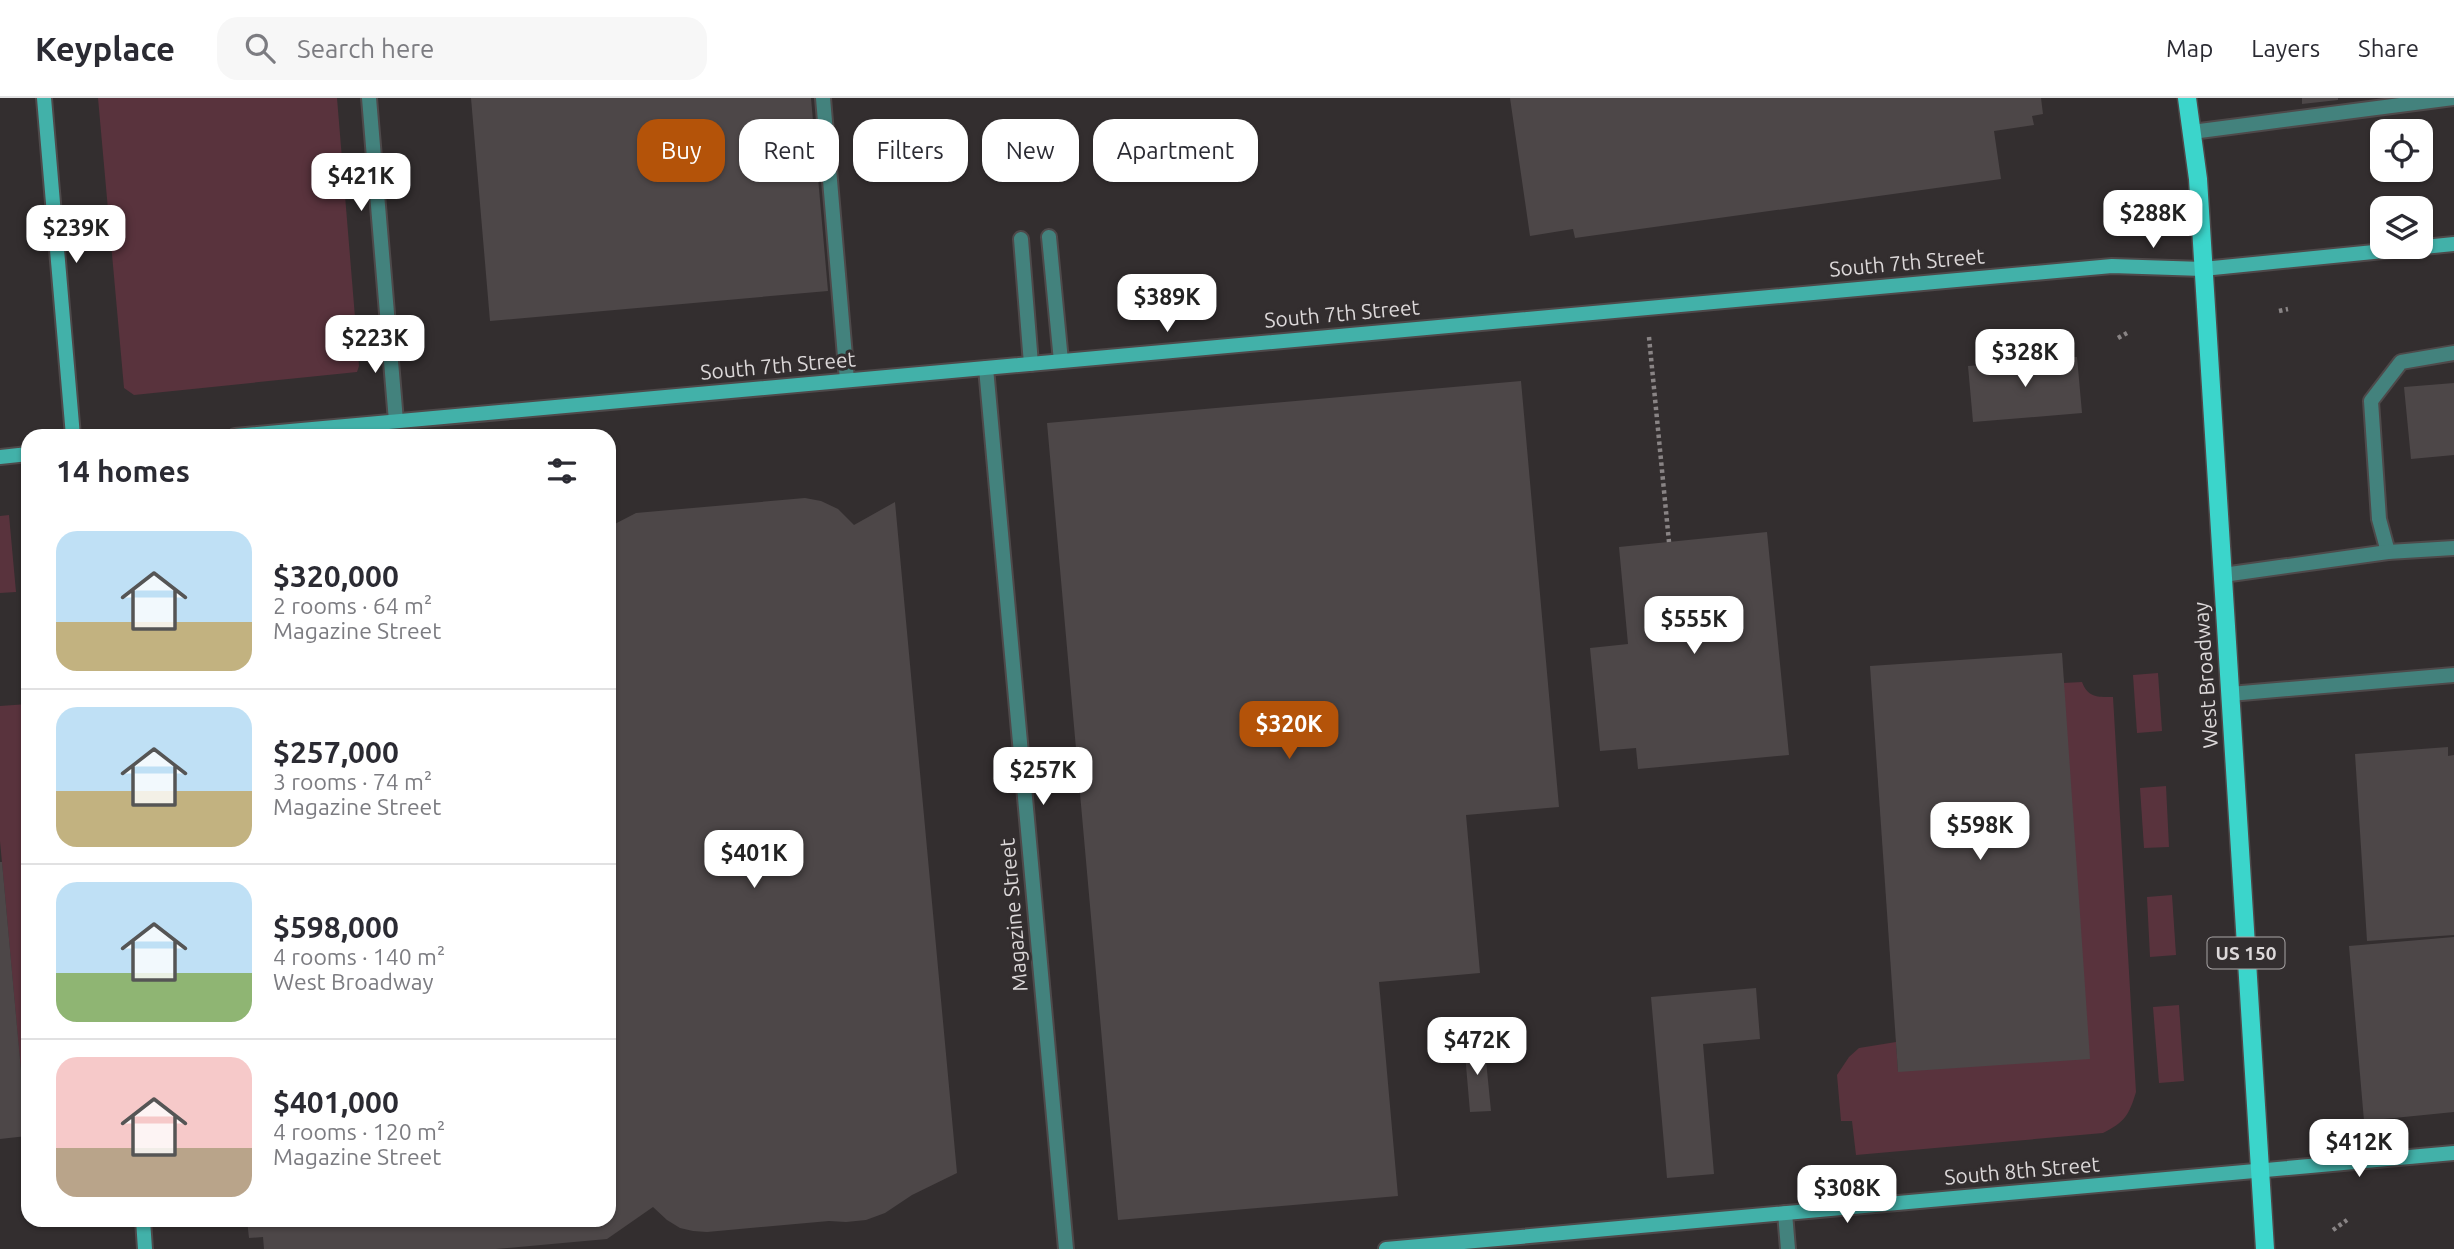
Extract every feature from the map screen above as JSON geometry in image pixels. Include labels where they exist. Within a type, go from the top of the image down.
[{"type":"main road","name":"West Broadway","points":[[2187,98],[2198,179],[2265,1249]]},
{"type":"street","points":[[44,98],[72,429]]},
{"type":"street","points":[[369,98],[397,421]]},
{"type":"street","points":[[823,98],[847,380]]},
{"type":"street","points":[[2192,132],[2454,98]]},
{"type":"street","points":[[1049,237],[1060,361]]},
{"type":"street","points":[[1021,239],[1031,364]]},
{"type":"street","name":"South 7th Street","points":[[310,429],[2112,265],[2203,269],[2454,244]]},
{"type":"street","points":[[2388,552],[2379,519],[2371,401],[2401,362],[2454,353]]},
{"type":"street","name":"Magazine Street","points":[[986,368],[1066,1249]]},
{"type":"street","points":[[0,457],[21,455]]},
{"type":"street","points":[[2223,575],[2388,552],[2454,548]]},
{"type":"street","points":[[2230,694],[2454,675]]},
{"type":"street","name":"South 8th Street","points":[[1385,1249],[1521,1243],[1785,1213],[2454,1153]]},
{"type":"street","points":[[1785,1213],[1788,1249]]},
{"type":"street","points":[[143,1227],[145,1249]]},
{"type":"path","points":[[1646,308],[1669,542]]},
{"type":"path","points":[[2279,311],[2288,309]]},
{"type":"path","points":[[2118,338],[2127,333]]},
{"type":"path","points":[[2330,1128],[2340,1132]]},
{"type":"path","points":[[2333,1230],[2347,1220]]},
{"type":"shaded area","points":[[98,98],[337,98],[359,366],[357,372],[134,395],[124,388]]},
{"type":"shaded area","points":[[9,515],[16,592],[0,593],[0,516]]},
{"type":"shaded area","points":[[2158,673],[2162,731],[2137,733],[2133,675]]},
{"type":"shaded area","points":[[2082,682],[2090,694],[2113,697],[2136,1092],[2131,1107],[2121,1121],[2103,1133],[1856,1155],[1852,1121],[1841,1121],[1837,1075],[1859,1048],[1896,1042],[1898,1071],[2063,683]]},
{"type":"shaded area","points":[[21,704],[21,1072],[0,841],[0,706]]},
{"type":"shaded area","points":[[2166,786],[2169,847],[2144,848],[2140,788]]},
{"type":"shaded area","points":[[2172,895],[2176,955],[2150,957],[2147,897]]},
{"type":"shaded area","points":[[2179,1005],[2184,1081],[2159,1083],[2153,1007]]},
{"type":"building","points":[[471,98],[811,98],[813,119],[739,119],[739,182],[818,182],[828,291],[490,321]]},
{"type":"building","points":[[1510,98],[2041,98],[2043,114],[2032,116],[2034,125],[1994,131],[2001,179],[1575,238],[1573,229],[1530,236]]},
{"type":"building","points":[[2302,98],[2338,98],[2338,100],[2302,104]]},
{"type":"building","points":[[2077,357],[2082,413],[1973,422],[1968,366]]},
{"type":"building","points":[[1521,381],[1559,807],[1466,815],[1480,973],[1379,982],[1398,1196],[1118,1220],[1047,423]]},
{"type":"building","points":[[2454,383],[2454,455],[2411,459],[2404,387]]},
{"type":"building","points":[[805,498],[821,501],[838,509],[854,525],[895,502],[957,1173],[912,1195],[885,1213],[866,1220],[707,1232],[680,1228],[653,1207],[607,1239],[496,1249],[264,1249],[263,1237],[249,1238],[248,1227],[616,1227],[616,523],[636,513]]},
{"type":"building","points":[[1767,532],[1789,755],[1638,769],[1636,748],[1600,751],[1590,648],[1628,644],[1619,547]]},
{"type":"building","points":[[2062,653],[2090,1059],[1898,1072],[1870,666]]},
{"type":"building","points":[[2448,747],[2448,756],[2454,755],[2454,935],[2367,941],[2355,754]]},
{"type":"building","points":[[2,862],[21,1070],[21,1137],[0,1139]]},
{"type":"building","points":[[2454,937],[2454,1112],[2364,1121],[2349,946]]},
{"type":"building","points":[[1756,988],[1760,1039],[1703,1044],[1714,1174],[1667,1178],[1651,997]]},
{"type":"building","points":[[1484,1040],[1491,1111],[1470,1112],[1464,1042]]}]
